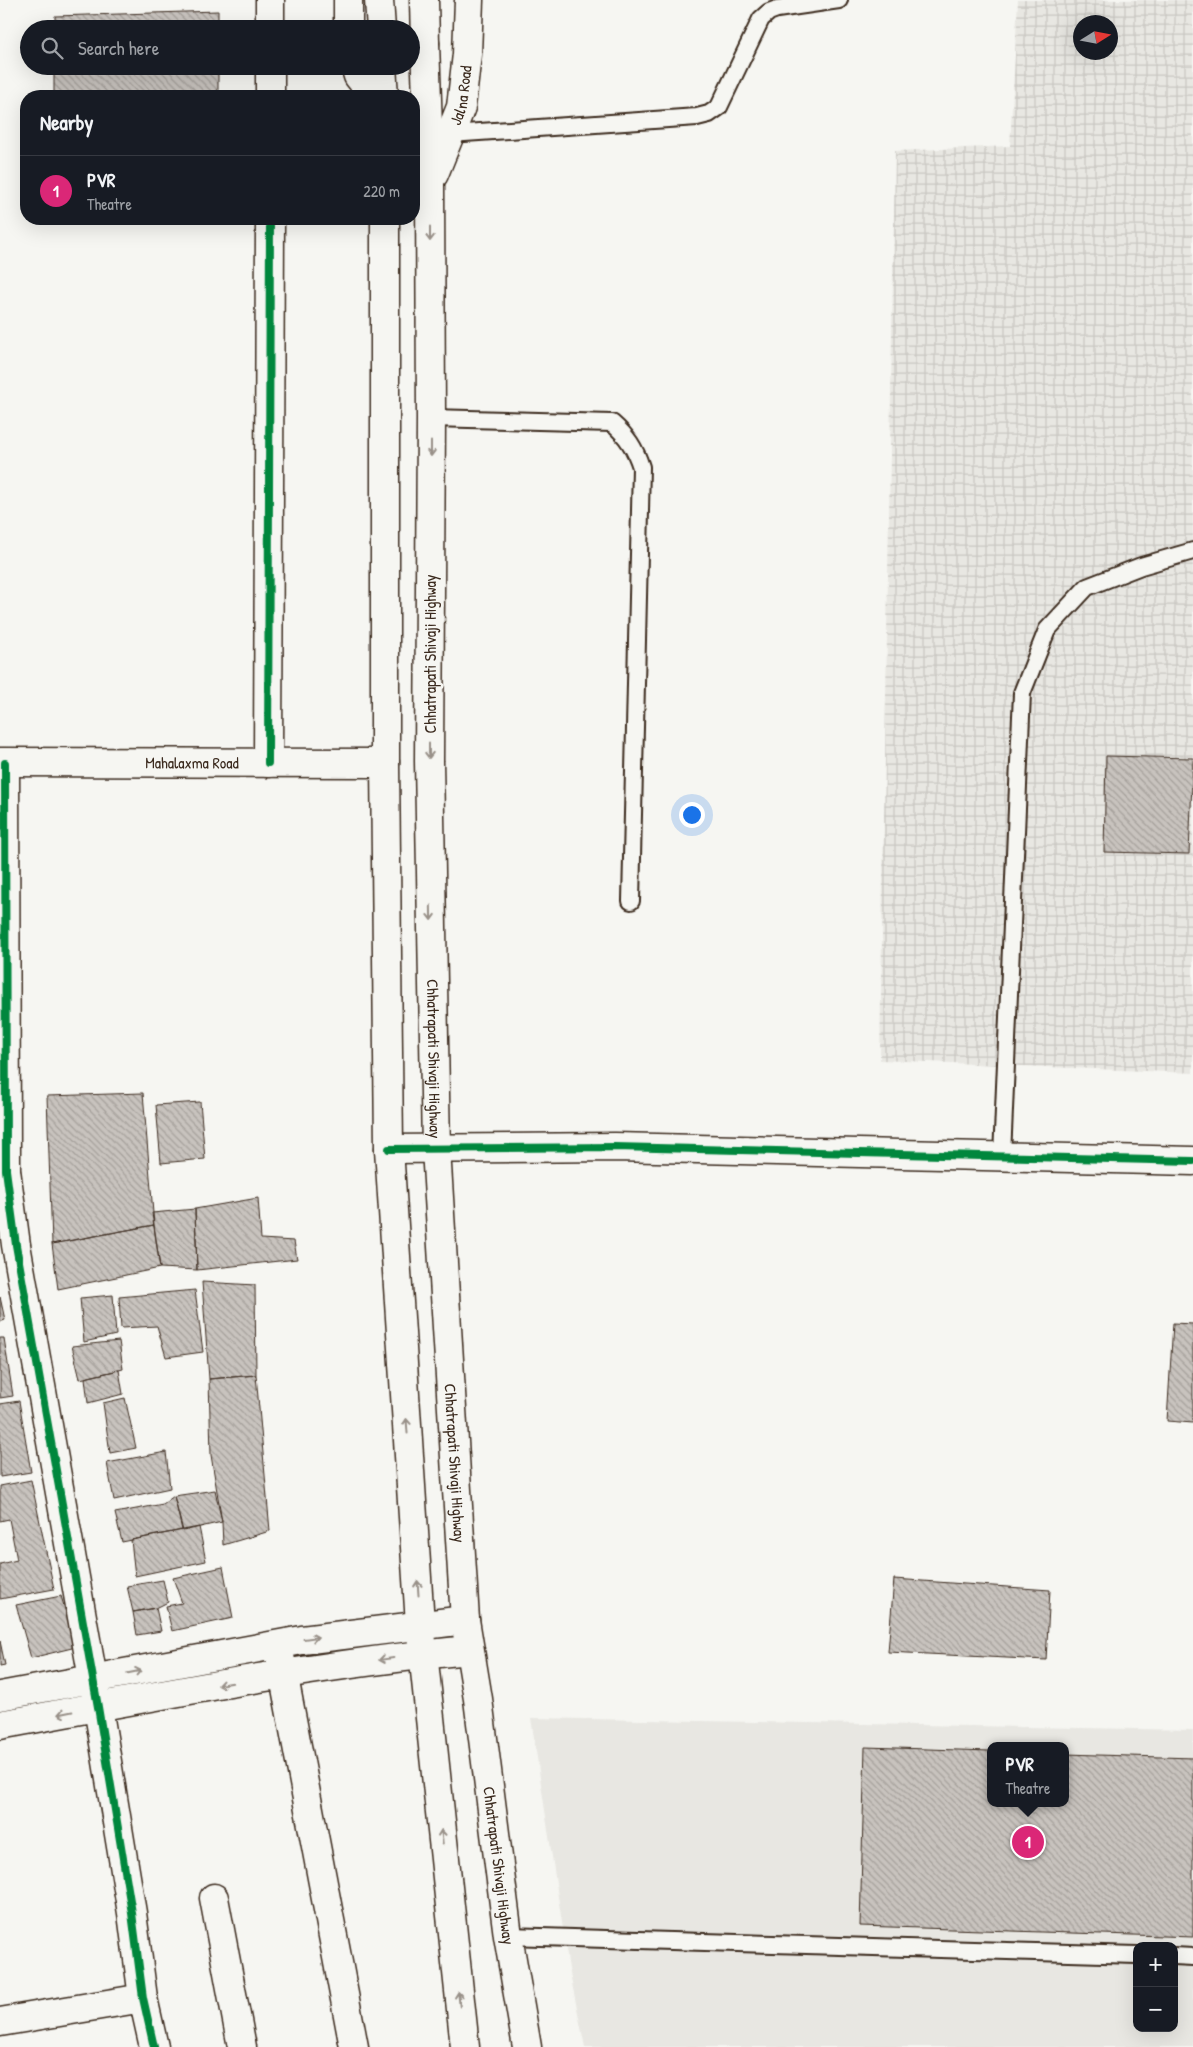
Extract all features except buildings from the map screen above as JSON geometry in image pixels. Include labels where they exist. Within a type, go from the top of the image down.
[{"type":"main road","points":[[270,0],[270,20]]},
{"type":"main road","points":[[348,0],[348,20]]},
{"type":"main road","points":[[379,0],[380,20]]},
{"type":"main road","name":"Chhatrapati Shivaji Highway","points":[[424,0],[430,185],[429,761],[436,1149],[465,1620],[478,1699],[508,1936],[527,2047]]},
{"type":"main road","name":"Jalna Road","points":[[430,185],[461,107],[467,54],[469,0]]},
{"type":"main road","points":[[270,75],[270,90]]},
{"type":"main road","points":[[358,75],[369,90]]},
{"type":"main road","points":[[383,75],[384,90]]},
{"type":"main road","points":[[268,762],[270,225]]},
{"type":"main road","points":[[385,225],[385,763],[389,1149],[420,1624],[465,2047]]},
{"type":"main road","points":[[3,763],[3,1171],[98,1707],[132,1913],[143,1998],[154,2047]]},
{"type":"main road","name":"Mahalaxma Road","points":[[3,763],[385,763]]},
{"type":"main road","points":[[389,1149],[614,1147],[1193,1161]]},
{"type":"main road","points":[[0,1696],[277,1644],[420,1624],[465,1620]]},
{"type":"main road","points":[[277,1644],[354,2047]]},
{"type":"main road","points":[[0,1725],[283,1673],[423,1654],[469,1650]]},
{"type":"main road","points":[[214,1898],[242,2047]]},
{"type":"main road","points":[[0,2022],[143,1998]]},
{"type":"lane","points":[[450,134],[697,118],[709,114],[719,108],[761,19],[768,12],[839,0]]},
{"type":"lane","points":[[431,418],[612,423],[625,434],[635,448],[640,467],[630,901]]},
{"type":"lane","points":[[1002,1156],[1022,693],[1047,630],[1087,587],[1141,566],[1193,551]]},
{"type":"lane","points":[[508,1936],[1133,1955]]},
{"type":"lane","points":[[1178,1956],[1193,1957]]},
{"type":"shaded area","points":[[1018,0],[1193,0],[1193,1073],[880,1060],[895,151],[1010,146]]},
{"type":"shaded area","points":[[531,1718],[1193,1730],[1193,2047],[585,2047],[569,1969]]},
{"type":"cycle path","points":[[268,763],[270,225]]},
{"type":"cycle path","points":[[5,763],[6,1170],[16,1245],[98,1707],[132,1913],[143,1998],[154,2047]]},
{"type":"cycle path","points":[[389,1149],[615,1147],[1193,1161]]},
{"type":"place","name":"PVR","points":[[1028,1842]]}]
